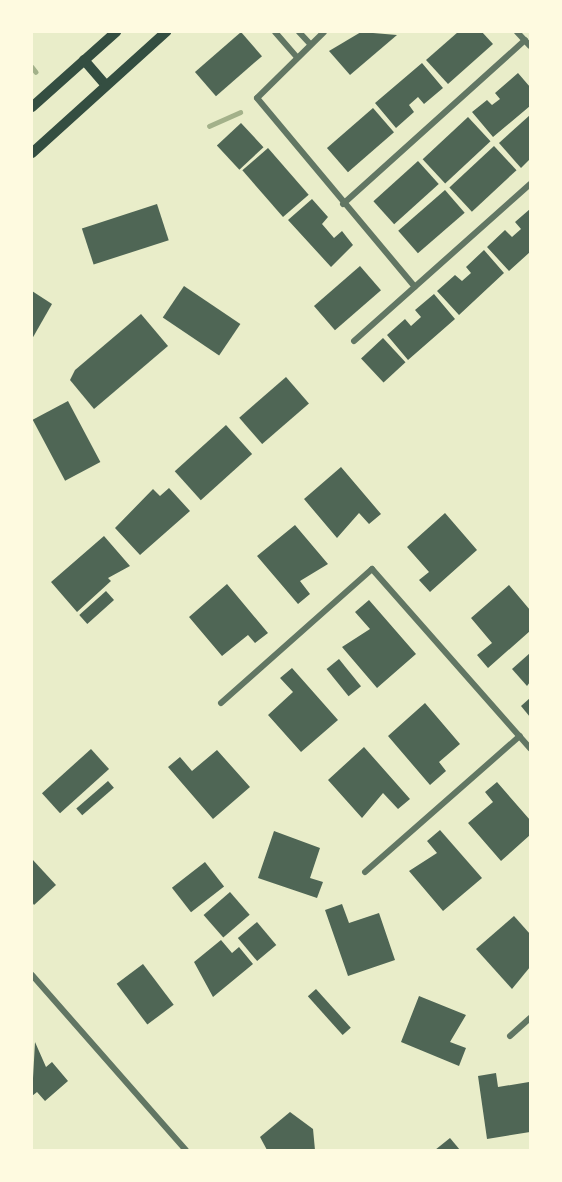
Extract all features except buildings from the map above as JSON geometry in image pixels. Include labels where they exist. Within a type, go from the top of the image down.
[{"type":"main road","points":[[32,107],[116,32]]},
{"type":"main road","points":[[32,153],[166,32]]},
{"type":"main road","points":[[84,60],[106,85]]},
{"type":"street","points":[[275,32],[296,56]]},
{"type":"street","points":[[299,32],[310,44]]},
{"type":"street","points":[[324,32],[296,56],[257,98],[343,204],[415,286]]},
{"type":"street","points":[[517,32],[530,46]]},
{"type":"street","points":[[343,204],[525,40]]},
{"type":"street","points":[[354,341],[530,184]]},
{"type":"street","points":[[221,703],[372,569],[530,748]]},
{"type":"street","points":[[365,872],[520,736]]},
{"type":"street","points":[[32,975],[186,1150]]},
{"type":"street","points":[[510,1036],[530,1018]]},
{"type":"waterway","points":[[32,67],[36,72]]},
{"type":"waterway","points":[[209,126],[240,112]]}]
